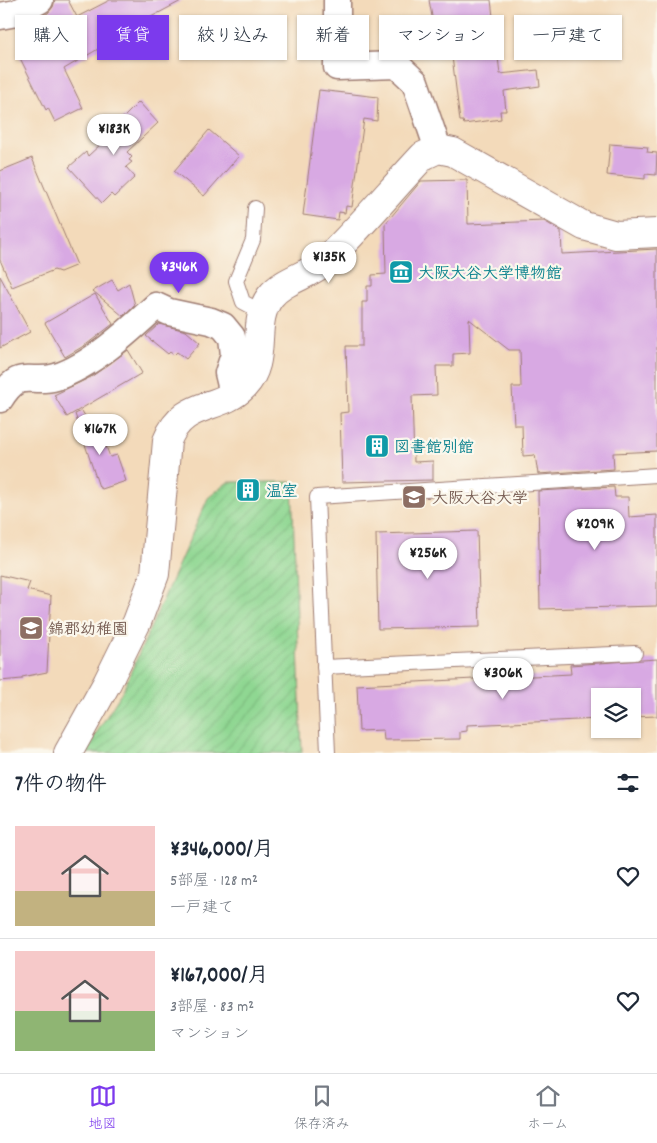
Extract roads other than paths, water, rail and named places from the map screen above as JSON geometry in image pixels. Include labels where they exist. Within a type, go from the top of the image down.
[{"type":"street","points":[[0,16],[16,13],[40,0]]},
{"type":"street","points":[[337,0],[337,67],[397,65],[415,82],[438,149]]},
{"type":"street","points":[[68,753],[128,640],[155,574],[167,441],[173,426],[191,412],[233,394],[244,387],[257,369],[262,312],[271,296],[286,284],[323,263],[422,156],[438,149],[453,152],[584,226],[616,234],[657,233]]},
{"type":"street","points":[[0,399],[8,386],[22,378],[53,378],[66,374],[127,332],[156,306],[182,316],[211,321],[223,326],[232,337],[234,355],[228,373],[233,394]]},
{"type":"lane","points":[[255,208],[253,240],[236,281],[243,302],[262,312]]},
{"type":"lane","points":[[328,753],[317,497],[657,475]]},
{"type":"lane","points":[[324,667],[635,653]]},
{"type":"place","name":"大阪大谷大学博物館","points":[[401,272]]},
{"type":"place","name":"図書館別館","points":[[377,446]]},
{"type":"place","name":"温室","points":[[248,490]]},
{"type":"place","name":"大阪大谷大学","points":[[414,497]]},
{"type":"place","name":"錦郡幼稚園","points":[[31,628]]}]
